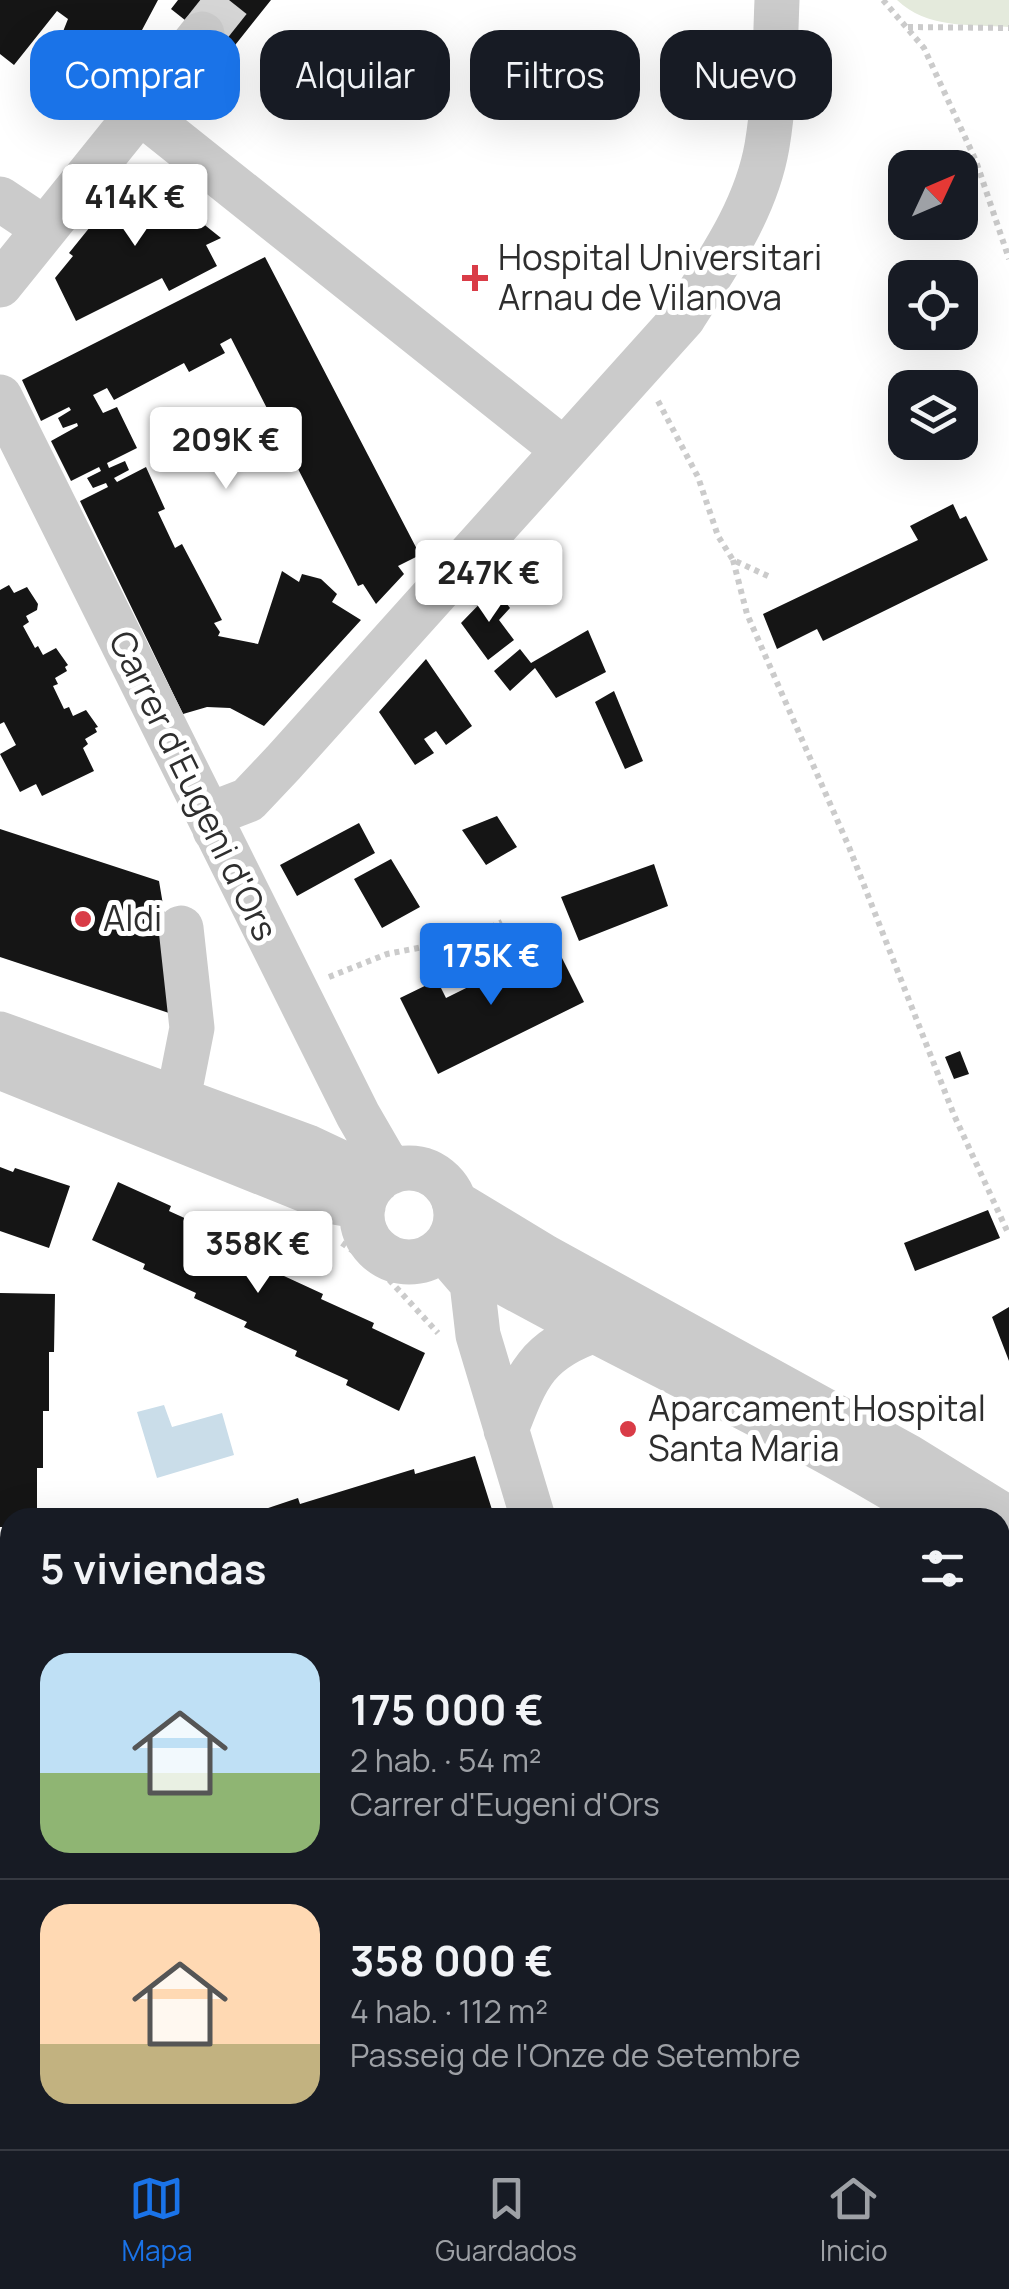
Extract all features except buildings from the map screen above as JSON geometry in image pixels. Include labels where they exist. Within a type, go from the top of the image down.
[{"type":"street","points":[[215,830],[216,816],[248,800],[682,318],[721,257],[754,190],[767,146],[777,0]]},
{"type":"street","points":[[0,285],[134,120]]},
{"type":"street","points":[[150,120],[564,450]]},
{"type":"street","points":[[0,198],[22,217],[45,229]]},
{"type":"street","name":"Carrer d'Eugeni d'Ors","points":[[0,398],[358,1115],[367,1200],[363,1223],[368,1238],[393,1259],[425,1255]]},
{"type":"street","points":[[178,1099],[192,1028],[181,928]]},
{"type":"street","points":[[0,1034],[308,1146],[367,1200]]},
{"type":"street","points":[[0,1067],[334,1202],[367,1200],[406,1168],[422,1170],[448,1188],[454,1202],[455,1227],[425,1255]]},
{"type":"street","points":[[454,1202],[545,1257],[908,1456],[991,1508]]},
{"type":"street","points":[[425,1255],[595,1330],[922,1508]]},
{"type":"street","points":[[425,1255],[472,1283],[459,1335],[506,1430],[530,1508]]},
{"type":"street","points":[[506,1430],[534,1367],[551,1349],[595,1330]]},
{"type":"path","points":[[883,0],[924,48],[976,161],[1009,259]]},
{"type":"path","points":[[906,28],[1009,28]]},
{"type":"path","points":[[630,376],[659,402],[698,478],[718,536],[733,560],[747,614],[849,847],[954,1115],[1009,1235]]},
{"type":"path","points":[[733,560],[770,577]]},
{"type":"path","points":[[296,991],[388,954],[469,938],[502,922]]},
{"type":"path","points":[[367,1200],[382,1272],[459,1335]]},
{"type":"shaded area","points":[[897,0],[1009,0],[1009,27],[935,20]]},
{"type":"water","points":[[164,1405],[172,1427],[222,1413],[234,1455],[157,1478],[137,1412]]},
{"type":"tunnel","points":[[205,30],[229,0]]},
{"type":"place","name":"Hospital Universitari Arnau de Vilanova","points":[[475,278]]},
{"type":"place","name":"Aldi","points":[[83,919]]},
{"type":"place","name":"Aparcament Hospital Santa Maria","points":[[628,1429]]}]
